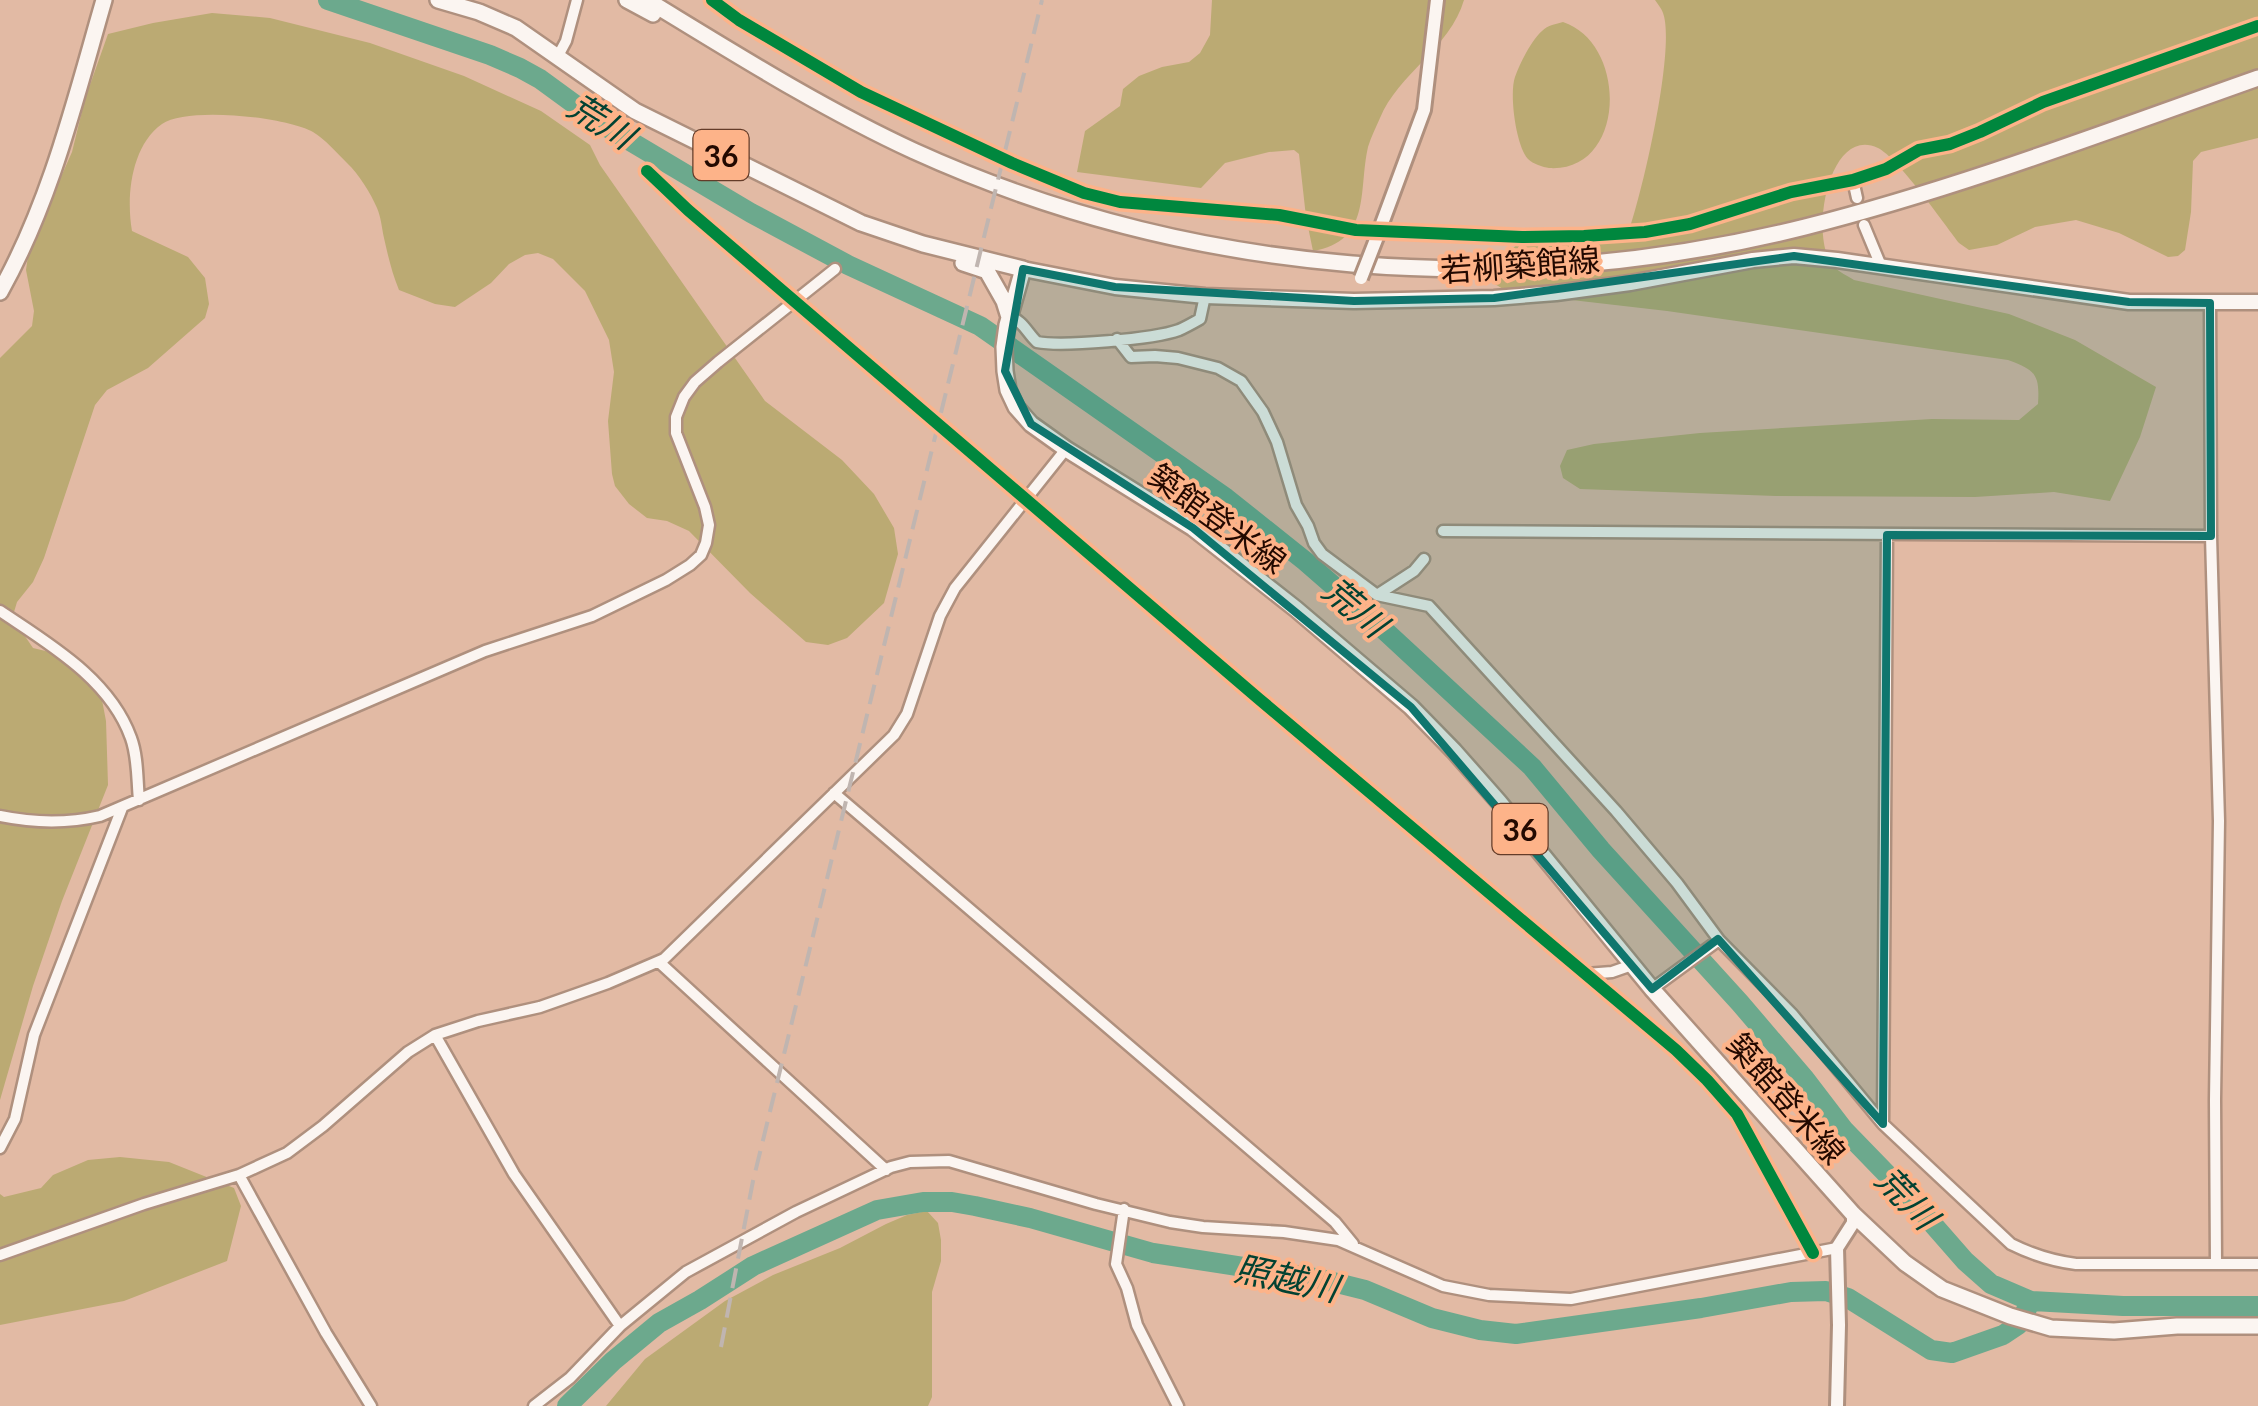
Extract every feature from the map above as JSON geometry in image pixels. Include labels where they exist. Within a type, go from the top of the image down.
[{"type":"main road","points":[[0,292],[34,223],[60,156],[104,0]]},
{"type":"main road","name":"36","points":[[438,0],[516,28],[635,112],[861,223],[923,244],[1023,269]]},
{"type":"main road","points":[[627,0],[916,152],[1046,203],[1228,250],[1407,268],[1608,262],[1800,228],[1977,177],[2258,78]]},
{"type":"main road","points":[[647,0],[789,86]]},
{"type":"main road","points":[[661,0],[789,86]]},
{"type":"main road","points":[[923,244],[987,271],[1004,301],[1008,321]]},
{"type":"main road","name":"若柳築館線","points":[[1023,269],[1115,287],[1205,296],[1354,301],[1556,293],[1794,256],[2129,302],[2258,302]]},
{"type":"main road","name":"築館登米線","points":[[1023,269],[1008,321],[1005,372],[1016,407],[1031,424],[1193,528],[1399,696],[1465,764],[1652,989],[1853,1214],[1905,1263],[1942,1289],[2050,1328],[2114,1331],[2258,1326]]},
{"type":"street","points":[[558,56],[577,0]]},
{"type":"street","points":[[712,0],[861,92],[1084,193],[1120,202],[1279,215],[1378,234],[1522,237],[1645,232],[1690,224],[1790,192],[1853,180],[1886,170],[1919,150],[1950,144],[1980,132],[2043,102],[2258,26]]},
{"type":"street","points":[[1354,301],[1424,110],[1437,0]]},
{"type":"street","points":[[647,171],[795,302],[1676,1050],[1736,1114],[1813,1252]]},
{"type":"street","points":[[1853,180],[1857,198]]},
{"type":"street","points":[[1864,225],[1881,266]]},
{"type":"street","points":[[0,816],[64,822],[122,808],[485,652],[592,616],[690,565],[702,555],[709,525],[676,433],[676,417],[684,396],[695,382],[835,270]]},
{"type":"street","points":[[1008,321],[1016,318],[1037,342],[1116,339],[1176,331],[1200,318],[1205,296]]},
{"type":"street","points":[[2210,303],[2211,536],[2219,821],[2216,1264]]},
{"type":"street","points":[[1116,339],[1131,357],[1178,358],[1218,368],[1241,382],[1263,412],[1296,505],[1322,554],[1377,594],[1429,606],[1616,810],[1677,883],[1715,942],[1792,1014],[1883,1124],[2011,1244],[2032,1255],[2076,1264],[2258,1264]]},
{"type":"street","points":[[0,1255],[239,1174],[287,1153],[435,1034],[540,1007],[659,962],[894,735],[907,714],[940,616],[955,588],[1066,450]]},
{"type":"street","points":[[1443,531],[2211,536]]},
{"type":"street","points":[[1883,1124],[1887,535]]},
{"type":"street","points":[[1377,594],[1414,571],[1424,558]]},
{"type":"street","points":[[0,611],[68,659],[110,702],[133,742],[139,800]]},
{"type":"street","points":[[834,793],[1335,1222],[1356,1249]]},
{"type":"street","points":[[0,1148],[15,1118],[34,1035],[122,808]]},
{"type":"street","points":[[1652,989],[1715,942]]},
{"type":"street","points":[[659,962],[886,1170]]},
{"type":"street","points":[[1585,974],[1612,972],[1632,964]]},
{"type":"street","points":[[435,1034],[514,1174],[620,1326]]},
{"type":"street","points":[[534,1406],[570,1378],[620,1326],[686,1272],[796,1212],[910,1162],[950,1161],[1170,1222],[1338,1240],[1443,1286],[1489,1295],[1571,1300],[1813,1252],[1837,1252]]},
{"type":"street","points":[[239,1174],[326,1333],[372,1406]]},
{"type":"street","points":[[1124,1209],[1116,1264],[1137,1326],[1178,1406]]},
{"type":"street","points":[[1837,1406],[1837,1252],[1853,1223],[1853,1214]]},
{"type":"highlighted area","points":[[1794,256],[2129,302],[2210,303],[2211,536],[1887,535],[1883,1124],[1718,939],[1652,989],[1411,707],[1193,528],[1031,424],[1005,371],[1023,269],[1115,287],[1354,301],[1494,298]]},
{"type":"shaded area","points":[[1212,0],[1464,0],[1448,32],[1388,102],[1368,147],[1354,225],[1332,245],[1313,251],[1299,154],[1294,150],[1225,163],[1201,188],[1077,172],[1085,131],[1120,106],[1123,89],[1139,76],[1189,62],[1200,53],[1210,35]]},
{"type":"shaded area","points":[[1655,0],[2258,0],[2258,138],[2201,152],[2193,161],[2185,250],[2178,256],[2168,257],[2119,233],[2076,220],[2035,227],[1997,245],[1969,250],[1959,243],[1897,164],[1878,148],[1861,145],[1846,153],[1828,188],[1823,211],[1826,253],[1834,267],[1854,280],[2009,314],[2075,340],[2156,387],[2140,437],[2110,501],[2054,492],[1975,497],[1776,496],[1580,489],[1563,478],[1560,466],[1567,450],[1594,444],[1700,433],[1932,419],[2019,420],[2038,404],[2034,374],[2008,360],[1667,311],[1510,293],[1493,283],[1489,263],[1525,240],[1590,244],[1616,240],[1628,233],[1649,156],[1665,57],[1663,13]]},
{"type":"shaded area","points":[[212,13],[270,18],[370,43],[464,76],[541,111],[590,145],[600,165],[765,401],[842,460],[874,494],[894,528],[898,554],[884,603],[847,638],[828,645],[806,642],[689,531],[667,521],[647,518],[615,486],[608,421],[614,372],[609,340],[585,291],[553,259],[538,253],[525,255],[455,307],[435,304],[399,290],[380,215],[371,197],[360,178],[317,135],[282,122],[237,116],[192,116],[162,124],[143,145],[133,173],[132,231],[188,257],[205,278],[209,304],[205,318],[148,368],[107,390],[95,405],[44,558],[14,612],[16,623],[33,648],[66,656],[91,671],[106,721],[108,785],[62,901],[0,1100],[0,358],[32,326],[34,311],[26,270],[29,249],[72,152],[85,99],[108,34]]},
{"type":"shaded area","points":[[1563,22],[1585,35],[1599,55],[1608,79],[1610,105],[1605,130],[1593,150],[1574,164],[1549,168],[1528,159],[1520,143],[1513,85],[1538,35]]},
{"type":"shaded area","points":[[120,1157],[169,1162],[234,1188],[241,1206],[227,1261],[124,1301],[0,1325],[0,1194],[4,1197],[41,1188],[53,1175],[88,1160]]},
{"type":"shaded area","points":[[927,1211],[938,1223],[941,1240],[941,1261],[932,1292],[932,1397],[928,1406],[606,1406],[645,1359],[725,1301],[886,1224]]},
{"type":"waterway","name":"荒川","points":[[328,0],[490,55],[540,79],[603,125],[751,213],[848,265],[980,326],[1226,498],[1383,629],[1532,767],[1601,850],[1740,1003],[1844,1130],[1991,1284],[2031,1301],[2258,1306]]},
{"type":"waterway","name":"照越川","points":[[567,1406],[659,1323],[753,1266],[877,1210],[923,1202],[952,1202],[1030,1218],[1153,1253],[1321,1279],[1365,1290],[1432,1318],[1516,1334],[1791,1292],[1826,1291],[1848,1298],[1931,1350],[1952,1353],[2003,1335],[2018,1325],[2030,1303]]},
{"type":"railway","points":[[721,1347],[753,1181],[1042,0]]},
{"type":"cycle path","points":[[712,0],[861,92],[1084,193],[1120,202],[1279,215],[1356,230],[1522,237],[1645,232],[1690,224],[1791,192],[1853,180],[1886,169],[1919,150],[1950,144],[1980,132],[2043,102],[2258,26]]},
{"type":"cycle path","points":[[647,171],[1259,699],[1676,1050],[1737,1114],[1813,1253]]}]
